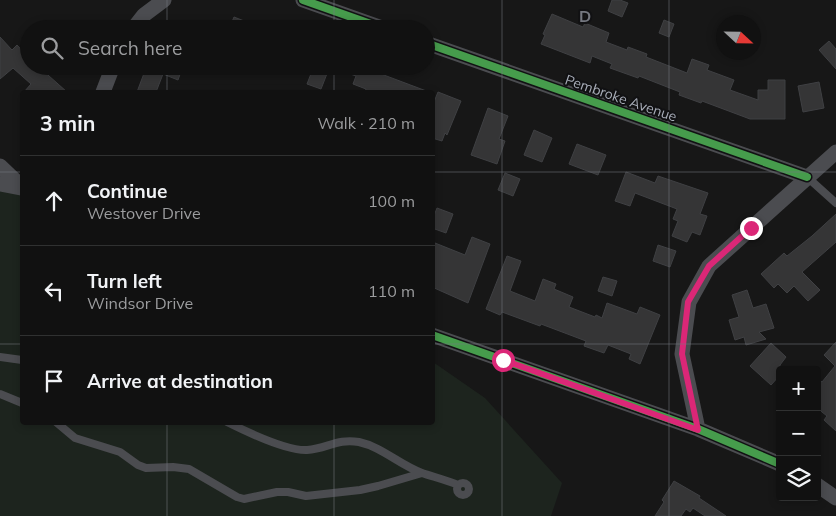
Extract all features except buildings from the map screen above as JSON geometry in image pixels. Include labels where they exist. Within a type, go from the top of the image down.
[{"type":"street","points":[[140,20],[164,0]]},
{"type":"street","points":[[303,0],[360,20]]},
{"type":"street","name":"Pembroke Avenue","points":[[435,46],[807,177]]},
{"type":"street","points":[[104,90],[110,75]]},
{"type":"street","points":[[698,430],[682,354],[688,302],[709,266],[836,152]]},
{"type":"street","points":[[0,166],[20,186]]},
{"type":"street","points":[[0,184],[20,188]]},
{"type":"street","points":[[435,336],[698,430],[776,462]]},
{"type":"street","points":[[821,488],[836,498]]},
{"type":"lane","points":[[807,177],[836,203]]},
{"type":"lane","points":[[0,357],[20,360]]},
{"type":"lane","points":[[0,394],[20,402]]},
{"type":"lane","points":[[60,425],[75,438],[120,452],[142,467],[189,469],[241,499],[277,492],[288,492],[306,496],[360,490],[422,473]]},
{"type":"lane","points":[[234,425],[276,443],[302,450],[317,449],[335,442],[345,441],[366,444],[422,473],[458,485]]},
{"type":"shaded area","points":[[0,188],[20,188],[20,425],[435,425],[435,363],[485,398],[562,483],[551,516],[0,516]]},
{"type":"cycle path","points":[[303,0],[360,20]]},
{"type":"cycle path","points":[[435,46],[807,177]]},
{"type":"cycle path","points":[[435,336],[698,429],[776,462]]},
{"type":"route","points":[[503,360],[698,430],[682,354],[688,302],[709,266],[751,228]]}]
